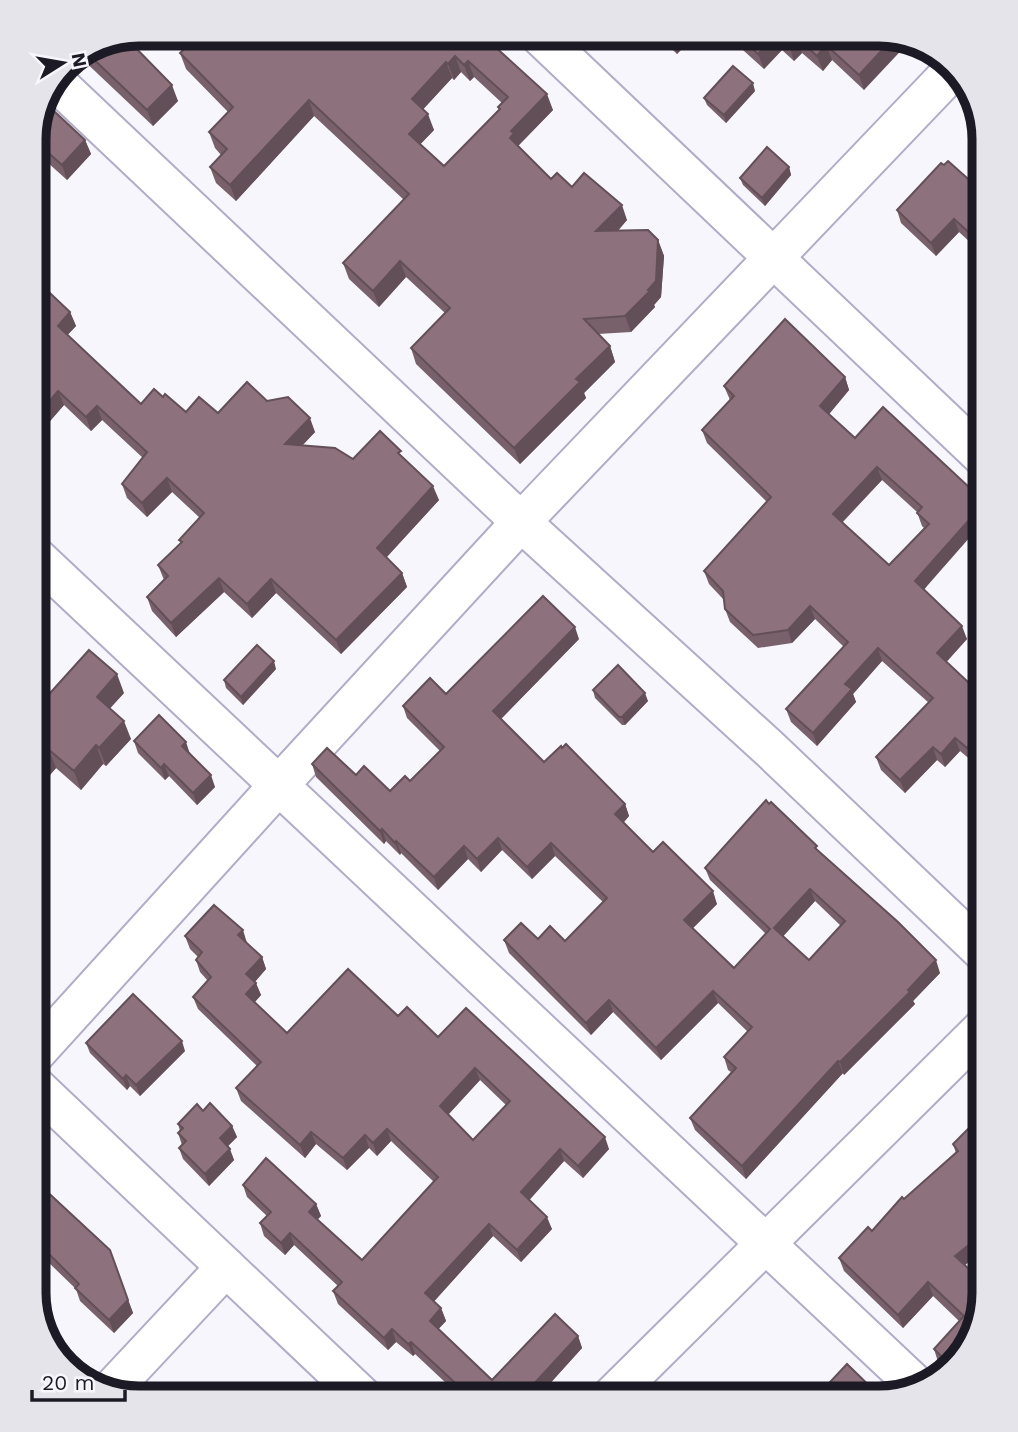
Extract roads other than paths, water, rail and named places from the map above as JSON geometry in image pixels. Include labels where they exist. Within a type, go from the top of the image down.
[{"type":"street","points":[[550,46],[972,447]]},
{"type":"street","points":[[45,1043],[521,522],[948,76]]},
{"type":"street","points":[[73,98],[521,522],[781,759],[972,942]]},
{"type":"street","points":[[46,567],[911,1381]]},
{"type":"street","points":[[622,1386],[972,1039]]},
{"type":"street","points":[[45,1096],[351,1386]]},
{"type":"street","points":[[117,1383],[226,1267]]}]
